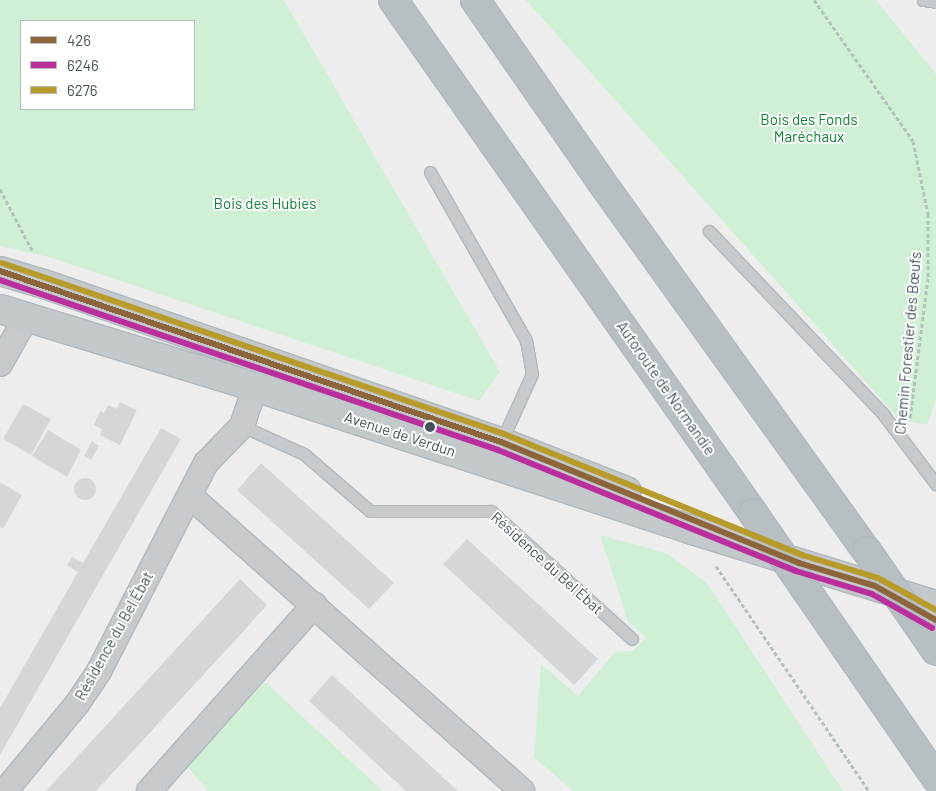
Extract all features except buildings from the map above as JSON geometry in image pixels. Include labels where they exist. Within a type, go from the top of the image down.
[{"type":"highway","name":"Autoroute de Normandie","points":[[393,0],[753,513],[936,778]]},
{"type":"highway","points":[[475,0],[600,180],[867,551],[936,651]]},
{"type":"main road","name":"Avenue de Verdun","points":[[0,271],[44,284],[501,442],[672,508],[798,563]]},
{"type":"main road","name":"Avenue de Verdun","points":[[0,309],[255,387],[692,530],[936,604]]},
{"type":"main road","points":[[875,586],[936,591]]},
{"type":"main road","points":[[875,586],[936,620]]},
{"type":"street","points":[[0,364],[27,316]]},
{"type":"street","name":"Résidence du Bel Ébat","points":[[5,791],[78,704],[99,671],[206,463],[242,426],[255,387]]},
{"type":"street","points":[[190,496],[522,791]]},
{"type":"street","points":[[149,791],[314,605]]},
{"type":"lane","points":[[923,0],[936,2]]},
{"type":"lane","points":[[430,172],[526,340],[532,374],[501,442]]},
{"type":"lane","points":[[709,231],[883,414],[936,484]]},
{"type":"lane","name":"Résidence du Bel Ébat","points":[[242,426],[304,454],[370,512],[491,511],[632,639]]},
{"type":"path","name":"Chemin Forestier des Bœufs","points":[[814,0],[913,141],[928,214],[928,278],[909,430],[911,451]]},
{"type":"path","points":[[0,189],[36,259]]},
{"type":"path","points":[[692,530],[869,791]]},
{"type":"green space","name":"Bois des Hubies","points":[[0,0],[284,0],[500,372],[479,401],[49,257],[0,246]]},
{"type":"green space","name":"Bois des Fonds Maréchaux","points":[[526,0],[876,0],[936,74],[936,398],[927,425],[900,420]]},
{"type":"green space","points":[[600,535],[666,553],[707,583],[843,791],[573,791],[534,757],[541,664],[578,696],[615,652],[633,651],[646,638],[628,621]]},
{"type":"green space","points":[[265,682],[383,791],[208,791],[187,766]]},
{"type":"transit line","name":"6276","points":[[2,263],[504,434],[802,555],[878,578],[936,610]]},
{"type":"transit line","name":"426","points":[[0,271],[501,442],[799,563],[875,586],[936,620]]},
{"type":"transit line","name":"6246","points":[[0,280],[498,450],[796,571],[872,594],[932,628]]}]
